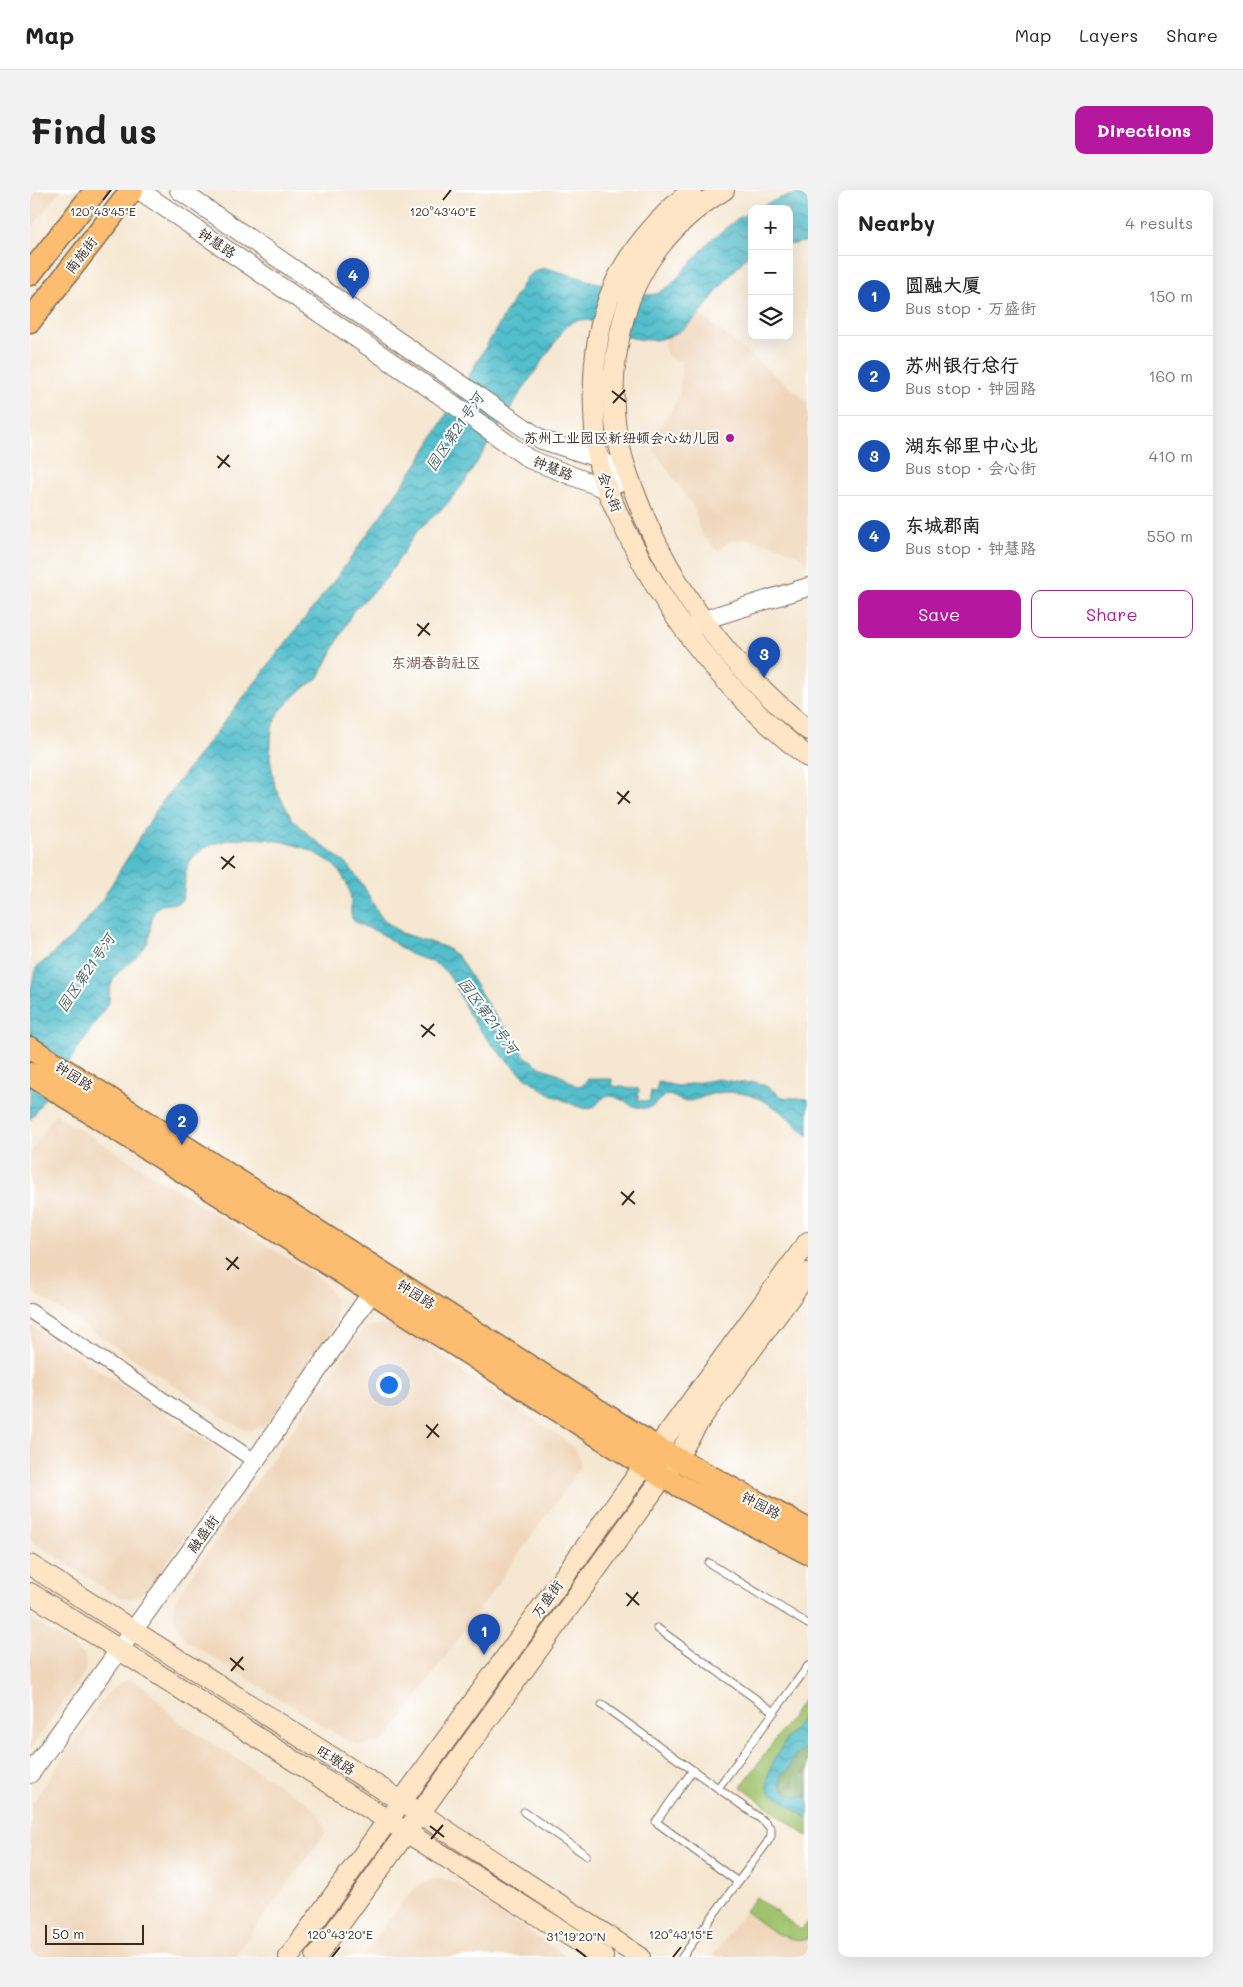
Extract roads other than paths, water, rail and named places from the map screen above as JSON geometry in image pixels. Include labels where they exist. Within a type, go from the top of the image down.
[{"type":"main road","name":"南施街","points":[[35,265],[96,190]]},
{"type":"main road","name":"南施街","points":[[30,321],[132,190]]},
{"type":"main road","name":"会心街","points":[[692,190],[655,223],[633,250],[623,288],[614,391],[616,430],[629,478],[648,528],[662,555],[703,620],[725,649],[808,730]]},
{"type":"main road","name":"会心街","points":[[724,190],[688,216],[666,238],[646,264],[623,288],[600,327],[593,390],[598,458],[606,489],[643,565],[685,632],[708,662],[735,691],[777,732],[808,757]]},
{"type":"main road","name":"钟园路","points":[[30,1048],[65,1083],[372,1292],[650,1457],[676,1459],[808,1530]]},
{"type":"main road","name":"钟园路","points":[[30,1074],[65,1083],[650,1457],[663,1477],[808,1553]]},
{"type":"main road","name":"万盛街","points":[[289,1957],[650,1457],[808,1242]]},
{"type":"main road","name":"万盛街","points":[[316,1957],[676,1459],[702,1417],[808,1273]]},
{"type":"main road","name":"旺墩路","points":[[30,1565],[401,1801],[640,1957]]},
{"type":"main road","name":"旺墩路","points":[[30,1593],[604,1957]]},
{"type":"street","name":"钟慧路","points":[[139,190],[453,404],[529,459],[606,489]]},
{"type":"street","name":"钟慧路","points":[[179,190],[542,440],[598,458],[629,478]]},
{"type":"street","points":[[606,489],[629,478]]},
{"type":"street","points":[[685,632],[703,620],[808,587]]},
{"type":"street","name":"融盛街","points":[[30,1774],[255,1461],[372,1292]]},
{"type":"street","points":[[30,1310],[255,1461]]},
{"type":"lane","points":[[709,1563],[808,1624]]},
{"type":"lane","points":[[657,1628],[774,1712]]},
{"type":"lane","points":[[718,1788],[808,1666]]},
{"type":"lane","points":[[602,1705],[771,1828],[771,1836],[767,1843],[682,1957]]},
{"type":"lane","points":[[693,1770],[656,1822],[738,1882]]},
{"type":"lane","points":[[524,1812],[586,1855]]},
{"type":"water","points":[[808,191],[808,241],[793,244],[793,205],[764,205],[780,198]]},
{"type":"water","name":"园区第21号河","points":[[748,212],[748,254],[698,316],[677,333],[662,339],[642,340],[616,333],[596,323],[584,320],[577,320],[564,329],[519,395],[464,483],[447,504],[417,531],[386,579],[353,611],[319,677],[299,692],[280,711],[272,728],[270,757],[275,787],[291,817],[310,836],[348,865],[363,885],[379,914],[388,923],[402,933],[445,947],[458,956],[490,1008],[525,1056],[540,1067],[557,1073],[577,1086],[583,1085],[587,1079],[612,1079],[613,1086],[639,1089],[638,1100],[649,1102],[651,1091],[656,1092],[658,1082],[678,1086],[718,1079],[743,1083],[755,1082],[768,1087],[782,1097],[808,1099],[808,1136],[778,1110],[767,1103],[744,1094],[731,1092],[716,1093],[686,1101],[668,1095],[646,1108],[632,1106],[615,1097],[608,1096],[589,1109],[577,1106],[550,1094],[510,1064],[487,1039],[469,1014],[454,984],[442,968],[408,953],[380,933],[353,920],[351,915],[351,896],[346,882],[338,870],[325,859],[308,850],[287,843],[243,838],[222,841],[204,848],[191,860],[186,870],[182,900],[160,906],[154,912],[146,945],[117,974],[110,990],[109,1002],[30,1120],[30,991],[36,968],[72,937],[97,908],[159,806],[340,573],[419,461],[526,278],[536,270],[546,268],[641,295],[657,294],[671,285],[711,240]]},
{"type":"water","points":[[808,1710],[808,1749],[801,1751],[796,1756],[791,1762],[789,1769],[780,1778],[783,1789],[788,1794],[801,1797],[808,1795],[808,1819],[769,1791],[767,1783],[769,1772],[780,1749]]},
{"type":"place","name":"东城郡南","points":[[353,299]]},
{"type":"place","name":"苏州工业园区新纽顿会心幼儿园","points":[[730,438]]},
{"type":"place","name":"湖东邻里中心北","points":[[764,678]]},
{"type":"place","name":"苏州银行总行","points":[[182,1145]]},
{"type":"place","name":"圆融大厦","points":[[484,1655]]},
{"type":"district","name":"东湖春韵社区","points":[[436,663]]}]
